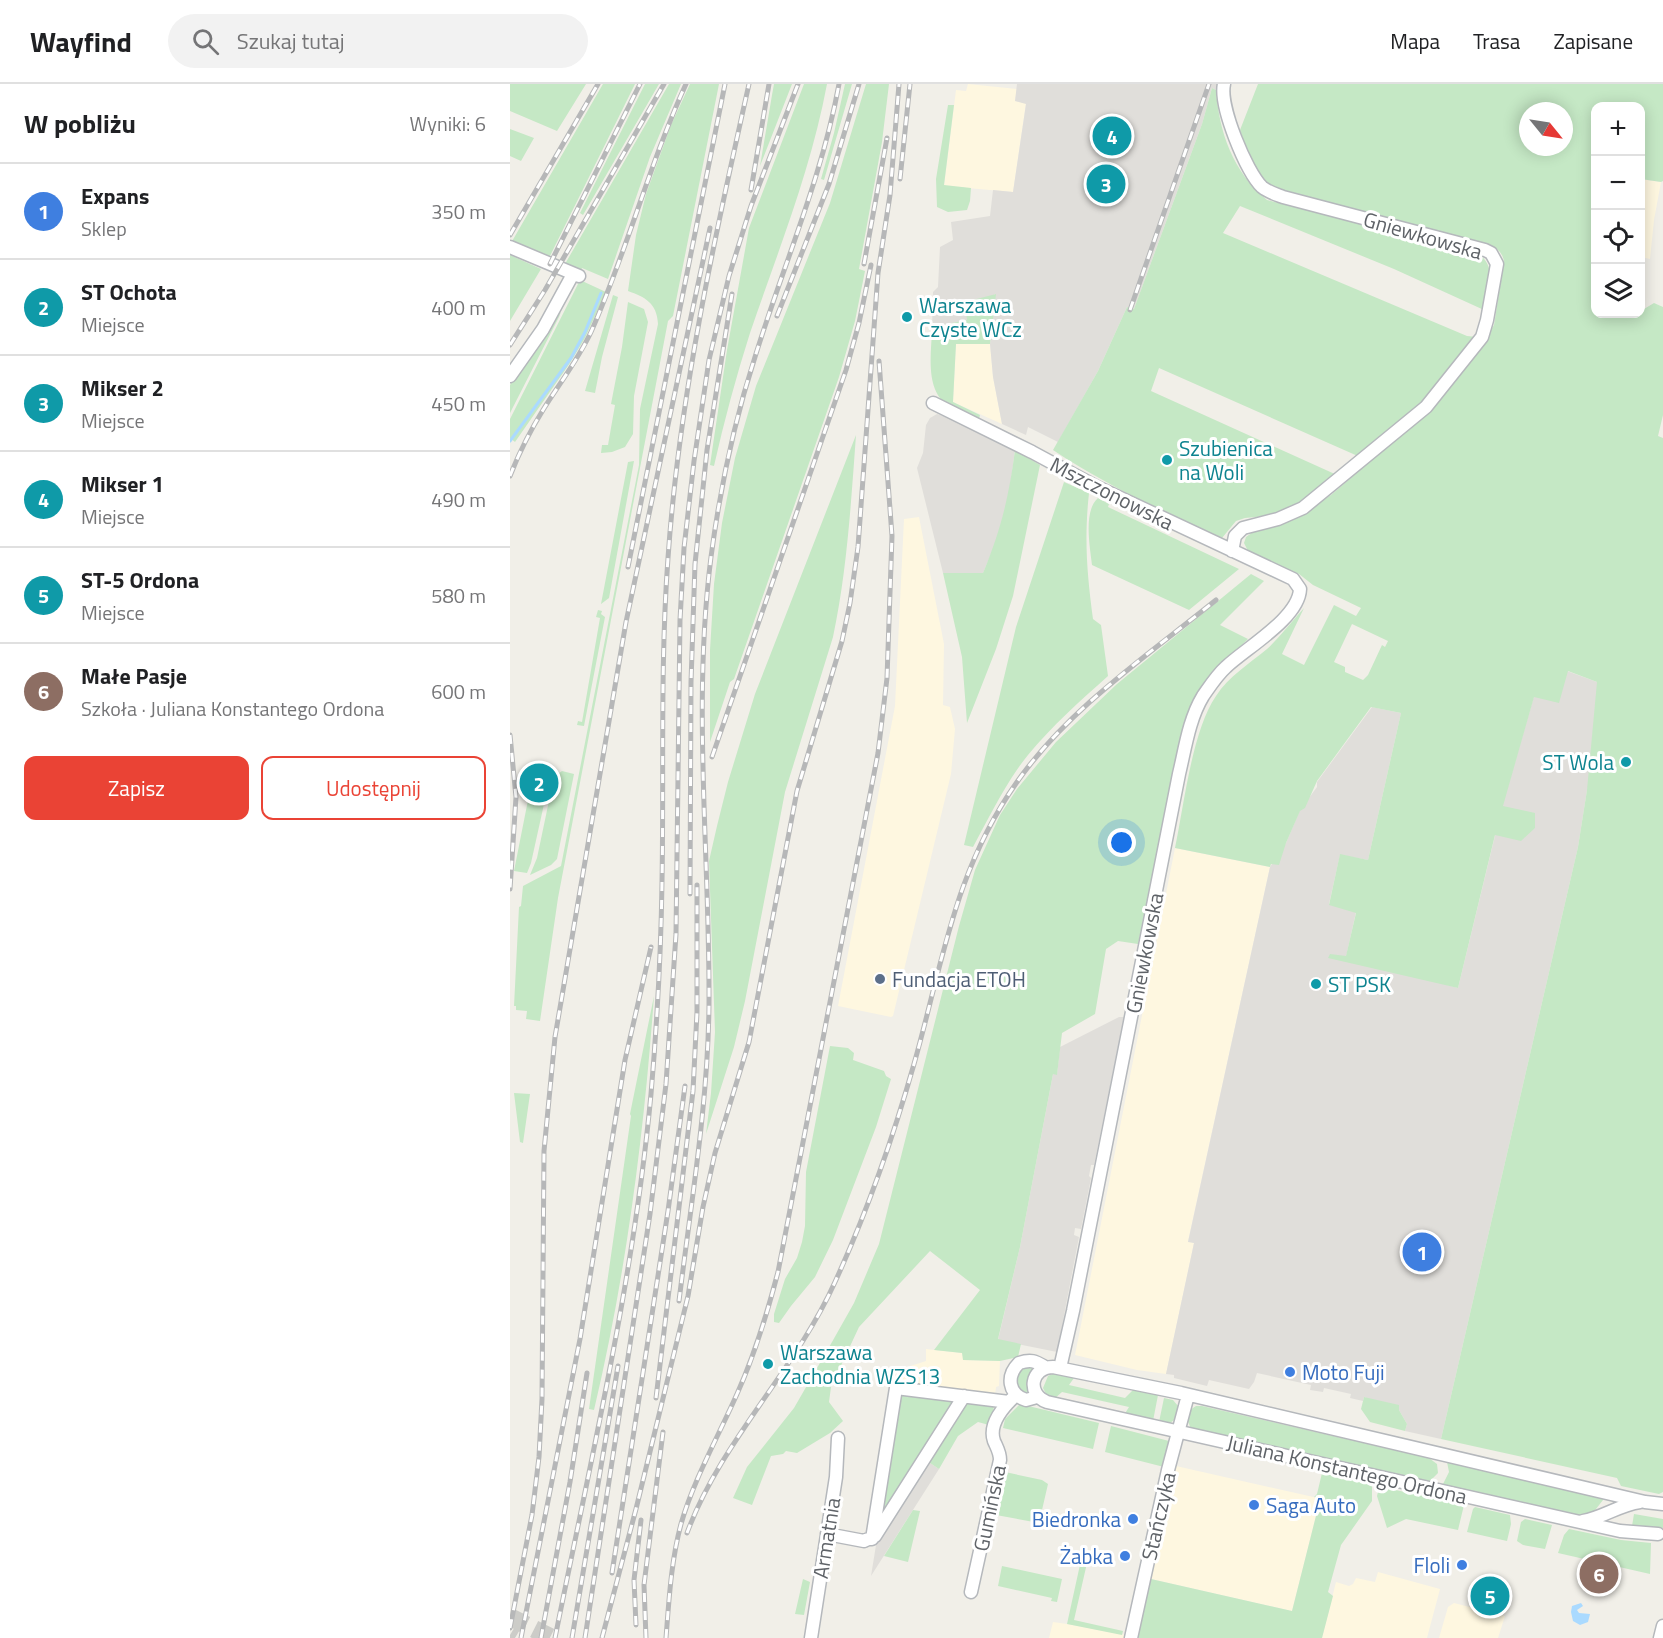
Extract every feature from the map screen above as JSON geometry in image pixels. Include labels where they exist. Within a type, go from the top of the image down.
[{"type":"street","name":"Gniewkowska","points":[[1224,84],[1223,102],[1231,127],[1251,172],[1264,189],[1282,197],[1485,250],[1491,253],[1497,264],[1482,337],[1426,406],[1303,508],[1278,519],[1243,528],[1235,536],[1232,551]]},
{"type":"street","points":[[510,247],[576,275],[543,329],[510,376]]},
{"type":"street","name":"Mszczonowska","points":[[933,403],[1097,487],[1293,579]]},
{"type":"street","name":"Gniewkowska","points":[[1060,1368],[1190,728],[1202,698],[1213,682],[1226,667],[1278,624],[1294,607],[1298,601],[1300,589],[1293,579]]},
{"type":"street","name":"Juliana Konstantego Ordona","points":[[1658,1534],[1620,1531],[1579,1522],[1047,1402],[1037,1397],[1026,1400],[1012,1398],[1010,1378],[1013,1369],[1019,1363],[1037,1361],[1045,1367],[1060,1368],[1188,1395],[1645,1502],[1663,1504]]},
{"type":"street","points":[[1037,1397],[1034,1383],[1039,1372],[1045,1367]]},
{"type":"street","points":[[872,1539],[896,1388],[964,1396],[1012,1398]]},
{"type":"street","name":"Stańczyka","points":[[1131,1638],[1188,1395]]},
{"type":"street","points":[[827,1534],[864,1540],[872,1539],[880,1530],[964,1396]]},
{"type":"street","name":"Gumińska","points":[[971,1592],[1000,1460],[1000,1452],[993,1438],[994,1426],[1012,1398]]},
{"type":"street","name":"Armatnia","points":[[810,1638],[836,1477],[838,1438]]},
{"type":"street","points":[[1579,1522],[1600,1517],[1627,1504],[1645,1502]]},
{"type":"street","points":[[1660,1638],[1663,1626]]},
{"type":"shaded area","points":[[968,84],[1017,89],[1015,101],[1026,103],[1013,192],[944,186],[956,90],[966,91]]},
{"type":"shaded area","points":[[1017,84],[1218,84],[1216,90],[1212,88],[1202,124],[1134,309],[1127,307],[1098,371],[1058,442],[1028,427],[1026,435],[1002,424],[993,377],[990,344],[995,294],[967,320],[943,325],[932,331],[933,292],[938,287],[940,247],[953,240],[951,222],[990,216],[993,190],[1013,192],[1026,104],[1015,101]]},
{"type":"shaded area","points":[[1645,180],[1661,182],[1650,259],[1645,258]]},
{"type":"shaded area","points":[[956,343],[990,344],[993,377],[1002,424],[953,402]]},
{"type":"shaded area","points":[[937,414],[950,418],[1015,450],[1009,496],[997,540],[983,573],[943,573],[917,468],[923,453],[926,425],[930,418]]},
{"type":"shaded area","points":[[919,517],[944,644],[943,705],[950,707],[955,729],[951,774],[891,1017],[838,1006],[895,706],[904,519]]},
{"type":"shaded area","points":[[1663,582],[1587,790],[1578,847],[1441,1439],[1405,1431],[1407,1424],[1399,1410],[1364,1397],[1363,1401],[1350,1398],[1351,1394],[1324,1388],[1323,1392],[1310,1390],[1311,1385],[1257,1373],[1249,1389],[1209,1380],[1207,1386],[1166,1374],[1194,1243],[1188,1242],[1270,867],[1286,843],[1300,810],[1317,787],[1317,782],[1372,707],[1401,713],[1368,860],[1340,855],[1329,904],[1356,912],[1346,957],[1458,988],[1502,807],[1534,696],[1567,671],[1597,682]]},
{"type":"shaded area","points":[[1175,848],[1270,867],[1188,1241],[1194,1243],[1166,1374],[1137,1370],[1075,1355]]},
{"type":"shaded area","points":[[1119,1017],[1124,1017],[1094,1165],[1091,1165],[1089,1176],[1091,1178],[1081,1229],[1075,1228],[1074,1235],[1079,1237],[1057,1352],[998,1340],[1020,1247],[1053,1074],[1057,1074],[1060,1047]]},
{"type":"shaded area","points":[[926,1349],[962,1353],[964,1360],[1000,1361],[999,1386],[996,1387],[995,1396],[899,1383],[901,1369],[926,1361]]},
{"type":"shaded area","points":[[927,1461],[939,1469],[871,1576],[877,1539]]},
{"type":"shaded area","points":[[1176,1466],[1318,1498],[1319,1504],[1292,1611],[1151,1579]]},
{"type":"shaded area","points":[[1378,1572],[1440,1589],[1427,1638],[1322,1638],[1336,1582],[1349,1586],[1356,1578],[1375,1582]]},
{"type":"shaded area","points":[[1454,1603],[1505,1616],[1498,1638],[1439,1638],[1448,1607]]},
{"type":"shaded area","points":[[1053,1622],[1126,1635],[1125,1638],[1049,1638]]},
{"type":"green space","points":[[510,84],[586,84],[557,131],[510,111]]},
{"type":"green space","points":[[603,84],[635,84],[549,258],[511,243]]},
{"type":"green space","points":[[645,84],[659,84],[583,215],[580,213]]},
{"type":"green space","points":[[669,84],[681,84],[650,157],[608,279],[582,268],[581,271],[565,264]]},
{"type":"green space","points":[[690,84],[719,84],[673,316],[668,321],[558,898],[540,1021],[526,1019],[527,1011],[516,1010],[514,1006],[519,907],[523,886],[561,866],[639,465],[640,409],[658,324],[653,306],[640,296],[628,291],[636,235],[646,194],[671,125]]},
{"type":"green space","points":[[774,84],[792,84],[760,166],[772,95]]},
{"type":"green space","points":[[804,84],[827,84],[812,148],[750,333],[714,466],[710,465],[727,350],[749,228]]},
{"type":"green space","points":[[845,84],[852,84],[824,180],[821,179]]},
{"type":"green space","points":[[866,84],[889,84],[882,142],[859,269],[865,271],[855,321],[839,377],[710,742],[710,650],[714,584],[722,523],[735,458],[756,386],[830,203]]},
{"type":"green space","points":[[1258,84],[1663,84],[1663,181],[1661,182],[1645,180],[1645,102],[1591,102],[1591,318],[1645,318],[1645,308],[1654,303],[1663,307],[1663,415],[1658,436],[1663,438],[1663,1492],[1659,1494],[1621,1486],[1617,1478],[1441,1439],[1578,847],[1587,790],[1597,682],[1568,671],[1559,703],[1534,697],[1503,806],[1535,813],[1535,828],[1521,841],[1495,835],[1458,988],[1328,958],[1330,954],[1346,956],[1356,913],[1329,905],[1340,854],[1368,860],[1401,713],[1371,707],[1317,781],[1305,808],[1300,811],[1279,865],[1271,864],[1270,867],[1175,848],[1195,748],[1208,711],[1221,689],[1233,676],[1267,649],[1304,608],[1282,654],[1304,665],[1334,605],[1356,616],[1361,608],[1313,585],[1299,574],[1248,551],[1244,543],[1246,537],[1253,532],[1295,519],[1331,495],[1429,411],[1473,359],[1494,325],[1504,261],[1497,249],[1485,244],[1275,188],[1259,174],[1240,130]],"holes":[[[1352,624],[1388,641],[1385,647],[1382,645],[1368,675],[1363,680],[1345,672],[1345,667],[1334,662]]]},
{"type":"green space","points":[[1212,88],[1216,90],[1220,121],[1230,150],[1245,177],[1267,200],[1478,254],[1488,265],[1490,272],[1484,310],[1394,269],[1240,206],[1223,233],[1467,336],[1477,337],[1429,397],[1360,457],[1159,368],[1151,391],[1337,475],[1293,508],[1267,516],[1236,521],[1222,538],[1134,497],[1053,450],[1098,371],[1127,307],[1134,309],[1202,124]]},
{"type":"green space","points":[[948,105],[954,105],[944,185],[971,188],[967,210],[948,212],[937,207],[936,179]]},
{"type":"green space","points":[[510,129],[534,138],[521,161],[510,156]]},
{"type":"green space","points":[[510,255],[541,269],[510,321]]},
{"type":"green space","points":[[580,280],[606,292],[585,338],[570,363],[515,442],[510,438],[510,419]]},
{"type":"green space","points":[[996,294],[990,344],[956,344],[953,402],[980,415],[979,419],[949,406],[936,391],[931,372],[932,331],[942,325],[967,320],[965,302]]},
{"type":"green space","points":[[613,295],[618,297],[595,393],[585,391]]},
{"type":"green space","points":[[628,302],[644,309],[648,322],[634,396],[633,434],[625,447],[601,453],[602,445],[608,445],[615,405],[611,404]]},
{"type":"green space","points":[[561,312],[559,317],[510,413],[510,385]]},
{"type":"green space","points":[[856,435],[845,562],[833,637],[785,792],[745,1001],[734,1047],[706,1134],[715,1032],[709,861],[728,782],[755,694]]},
{"type":"green space","points":[[1015,450],[1040,465],[1013,596],[996,649],[967,723],[962,657],[943,573],[983,573],[1003,513]]},
{"type":"green space","points":[[634,461],[609,598],[601,604],[628,462]]},
{"type":"green space","points":[[1064,482],[1089,493],[1086,541],[1089,587],[1093,619],[1101,625],[1108,676],[1056,724],[1028,755],[1005,788],[973,847],[964,845],[1016,627]]},
{"type":"green space","points":[[1098,498],[1109,504],[1108,507],[1239,569],[1189,610],[1092,565],[1089,520],[1090,511]]},
{"type":"green space","points":[[1251,574],[1264,581],[1220,625],[1248,639],[1224,663],[1188,719],[1168,797],[1138,944],[1118,941],[1106,949],[1095,1014],[1062,1033],[1057,1075],[1053,1074],[1020,1247],[998,1339],[1021,1344],[1018,1357],[1000,1361],[963,1360],[962,1353],[934,1350],[980,1290],[930,1251],[859,1327],[831,1387],[829,1402],[843,1421],[830,1433],[797,1453],[786,1451],[783,1454],[771,1456],[752,1505],[733,1498],[747,1467],[794,1408],[832,1342],[854,1303],[879,1244],[959,926],[975,870],[1000,815],[1017,789],[1056,742],[1117,684]]},
{"type":"green space","points":[[598,610],[602,611],[601,614],[605,617],[584,726],[577,725],[578,721],[582,722],[600,618],[596,617]]},
{"type":"green space","points":[[562,771],[574,774],[557,859],[551,865],[530,875],[537,858],[554,777]]},
{"type":"green space","points":[[547,777],[550,777],[531,863],[527,873],[514,871],[530,790],[544,793]]},
{"type":"green space","points":[[654,996],[645,1100],[632,1204],[615,1308],[594,1410],[589,1409],[630,1114]]},
{"type":"green space","points":[[830,1046],[848,1048],[854,1053],[853,1060],[884,1071],[891,1079],[876,1127],[833,1240],[815,1277],[779,1323],[774,1322],[774,1314],[785,1279],[797,1258],[805,1226],[806,1172]]},
{"type":"green space","points":[[514,1093],[530,1094],[523,1143],[520,1142]]},
{"type":"green space","points":[[1036,1366],[1030,1397],[1017,1389],[1015,1374],[1021,1367]]},
{"type":"green space","points":[[1055,1373],[1074,1378],[1069,1385],[1125,1398],[1133,1390],[1158,1395],[1153,1421],[1124,1415],[1129,1407],[1062,1392],[1054,1399],[1047,1396],[1043,1388],[1048,1376]]},
{"type":"green space","points":[[899,1393],[957,1399],[882,1514]]},
{"type":"green space","points":[[1364,1397],[1399,1405],[1399,1410],[1407,1424],[1405,1431],[1370,1422],[1361,1409]]},
{"type":"green space","points":[[1164,1398],[1173,1400],[1178,1406],[1177,1418],[1170,1423],[1159,1422]]},
{"type":"green space","points":[[966,1402],[994,1405],[989,1425],[978,1422],[958,1436],[939,1469],[927,1461]]},
{"type":"green space","points":[[1020,1404],[1099,1423],[1093,1449],[1003,1428],[1005,1419]]},
{"type":"green space","points":[[1196,1406],[1429,1458],[1437,1464],[1438,1473],[1429,1482],[1191,1429],[1187,1419],[1190,1410]]},
{"type":"green space","points":[[1111,1426],[1169,1441],[1164,1467],[1105,1452]]},
{"type":"green space","points":[[1447,1462],[1603,1498],[1603,1500],[1589,1518],[1442,1486],[1449,1472]]},
{"type":"green space","points":[[1005,1472],[1042,1480],[1048,1484],[1039,1523],[996,1515]]},
{"type":"green space","points":[[1322,1473],[1372,1485],[1372,1501],[1341,1545],[1328,1592],[1333,1596],[1322,1638],[1137,1638],[1151,1579],[1292,1611],[1319,1504],[1318,1498],[1314,1497],[1317,1494]]},
{"type":"green space","points":[[1379,1488],[1464,1505],[1458,1530],[1406,1519],[1387,1528],[1377,1496]]},
{"type":"green space","points":[[1475,1507],[1510,1515],[1511,1524],[1507,1541],[1467,1532]]},
{"type":"green space","points":[[913,1510],[920,1511],[908,1562],[884,1556]]},
{"type":"green space","points":[[1634,1514],[1663,1519],[1663,1528],[1632,1526]]},
{"type":"green space","points":[[1525,1519],[1552,1525],[1545,1549],[1523,1545],[1517,1541],[1521,1522]]},
{"type":"green space","points":[[1569,1529],[1621,1540],[1651,1543],[1650,1574],[1558,1553],[1564,1535]]},
{"type":"green space","points":[[1083,1551],[1092,1553],[1090,1564],[1087,1563],[1074,1620],[1123,1631],[1122,1635],[1067,1624]]},
{"type":"green space","points":[[1002,1566],[1062,1579],[1057,1602],[1051,1601],[1052,1598],[998,1586]]},
{"type":"green space","points":[[803,1579],[810,1582],[804,1615],[795,1614]]},
{"type":"water","points":[[1581,1603],[1583,1606],[1577,1610],[1579,1613],[1590,1614],[1588,1622],[1580,1625],[1573,1621],[1571,1612],[1572,1606]]},
{"type":"waterway","points":[[510,441],[571,358],[585,332],[601,293]]},
{"type":"tunnel","points":[[510,1617],[552,1638]]},
{"type":"tunnel","points":[[510,1635],[515,1638]]},
{"type":"railway","points":[[510,235],[598,84]]},
{"type":"railway","points":[[550,264],[640,84]]},
{"type":"railway","points":[[510,345],[545,290],[664,84]]},
{"type":"railway","points":[[510,476],[534,426],[591,332],[686,84]]},
{"type":"railway","points":[[628,567],[725,84]]},
{"type":"railway","points":[[555,1638],[623,1300],[643,1163],[651,1094],[660,962],[664,639],[673,498],[689,379],[723,201],[749,84]]},
{"type":"railway","points":[[751,190],[769,84]]},
{"type":"railway","points":[[585,1638],[650,1214],[666,1084],[676,934],[680,620],[684,548],[694,461],[709,360],[729,276],[751,206],[798,84]]},
{"type":"railway","points":[[679,1301],[698,1153],[708,1042],[709,949],[702,725],[703,669],[711,557],[723,481],[747,381],[823,154],[839,84]]},
{"type":"railway","points":[[777,316],[829,184],[859,84]]},
{"type":"railway","points":[[602,1638],[688,1296],[715,1153],[749,1042],[797,791],[842,641],[850,603],[858,547],[878,273],[890,195],[899,84]]},
{"type":"railway","points":[[900,179],[910,84]]},
{"type":"railway","points":[[1130,310],[1209,84]]},
{"type":"railway","points":[[864,264],[887,138]]},
{"type":"railway","points":[[510,1628],[532,1515],[539,1457],[542,1399],[544,1151],[555,1037],[626,622],[710,228]]},
{"type":"railway","points":[[712,757],[846,370],[871,265]]},
{"type":"railway","points":[[690,894],[691,682],[695,564],[707,450],[732,294]]},
{"type":"railway","points":[[666,1638],[673,1566],[686,1507],[749,1364],[778,1272],[878,753],[887,678],[892,536],[879,361]]},
{"type":"railway","points":[[687,1533],[701,1499],[719,1467],[819,1315],[847,1256],[869,1202],[897,1119],[964,883],[978,849],[996,815],[1037,755],[1060,730],[1110,684],[1216,600]]},
{"type":"railway","points":[[510,735],[516,797],[510,889]]},
{"type":"railway","points":[[656,1398],[693,1091],[697,1012],[697,885]]},
{"type":"railway","points":[[521,1638],[580,1339],[625,1060],[651,947]]},
{"type":"railway","points":[[612,1573],[685,1086]]},
{"type":"railway","points":[[572,1638],[618,1366]]},
{"type":"railway","points":[[541,1638],[570,1482],[587,1373]]},
{"type":"railway","points":[[646,1638],[644,1585],[663,1432]]},
{"type":"railway","points":[[636,1625],[634,1580],[641,1520]]},
{"type":"place","name":"Mikser 1","points":[[1112,136]]},
{"type":"place","name":"Mikser 2","points":[[1106,184]]},
{"type":"place","name":"Warszawa Czyste WCz","points":[[907,317]]},
{"type":"place","name":"Szubienica na Woli","points":[[1167,460]]},
{"type":"place","name":"ST Wola","points":[[1626,762]]},
{"type":"place","name":"ST Ochota","points":[[539,783]]},
{"type":"place","name":"Fundacja ETOH","points":[[880,979]]},
{"type":"place","name":"ST PSK","points":[[1316,984]]},
{"type":"place","name":"Expans","points":[[1422,1252]]},
{"type":"place","name":"Warszawa Zachodnia WZS13","points":[[768,1364]]},
{"type":"place","name":"Moto Fuji","points":[[1290,1372]]},
{"type":"place","name":"Saga Auto","points":[[1254,1505]]},
{"type":"place","name":"Biedronka","points":[[1133,1519]]},
{"type":"place","name":"Żabka","points":[[1125,1556]]},
{"type":"place","name":"Floli","points":[[1462,1565]]},
{"type":"place","name":"Małe Pasje","points":[[1599,1574]]},
{"type":"place","name":"ST-5 Ordona","points":[[1490,1596]]}]
